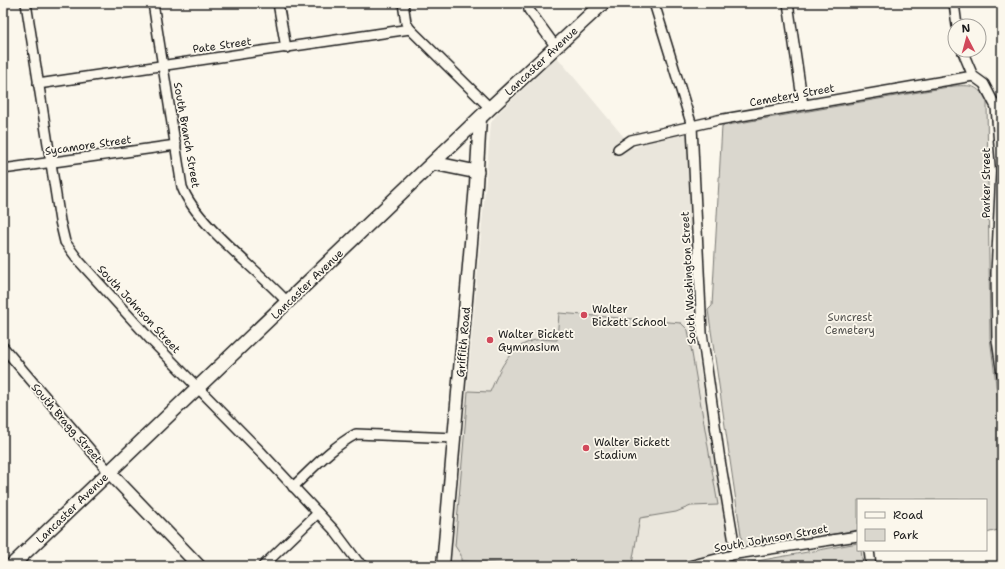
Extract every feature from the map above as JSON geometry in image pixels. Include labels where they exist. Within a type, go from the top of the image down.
[{"type":"main road","name":"Lancaster Avenue","points":[[11,566],[22,561],[110,472],[485,113],[603,3]]},
{"type":"main road","points":[[433,163],[477,172]]},
{"type":"street","name":"South Johnson Street","points":[[26,3],[50,162],[60,221],[66,242],[79,261],[334,530],[358,562],[364,566]]},
{"type":"street","name":"South Branch Street","points":[[153,3],[182,187],[187,200],[212,229],[288,303]]},
{"type":"street","points":[[278,3],[286,48]]},
{"type":"street","points":[[403,3],[406,23],[410,29],[485,113]]},
{"type":"street","points":[[528,3],[529,10],[556,47]]},
{"type":"street","name":"South Washington Street","points":[[654,3],[692,126],[702,333],[720,460],[736,554]]},
{"type":"street","points":[[788,3],[803,105]]},
{"type":"street","points":[[954,3],[956,18]]},
{"type":"street","name":"Pate Street","points":[[38,84],[410,29]]},
{"type":"street","name":"Parker Street","points":[[965,58],[973,76],[984,84],[996,107],[1000,135],[999,281],[1000,352],[1002,375]]},
{"type":"street","name":"Cemetery Street","points":[[618,149],[631,140],[692,126],[803,105],[973,76]]},
{"type":"street","name":"Griffith Road","points":[[443,566],[477,172],[485,113]]},
{"type":"street","name":"Sycamore Street","points":[[3,169],[176,145]]},
{"type":"street","name":"South Bragg Street","points":[[3,347],[110,472],[199,566]]},
{"type":"street","points":[[293,487],[326,455],[343,441],[356,434],[455,438]]},
{"type":"street","points":[[263,566],[318,513]]},
{"type":"street","name":"South Johnson Street","points":[[689,566],[736,554],[857,536]]},
{"type":"street","points":[[869,551],[871,566]]},
{"type":"shaded area","name":"Walter Bickett School","points":[[557,57],[633,148],[650,141],[687,132],[692,175],[693,327],[730,552],[670,566],[451,566],[491,123],[496,115]]},
{"type":"green space","name":"Suncrest Cemetery","points":[[954,86],[974,87],[980,91],[987,100],[990,338],[1002,430],[1002,529],[987,533],[987,499],[857,499],[857,530],[743,549],[708,310],[712,306],[722,126]]},
{"type":"green space","name":"Walter Bickett Stadium","points":[[559,313],[681,323],[688,330],[718,505],[691,506],[676,512],[640,518],[632,564],[624,566],[539,566],[461,561],[461,555],[455,546],[468,391],[490,392],[505,361],[524,344],[544,339],[557,340]]},
{"type":"green space","points":[[857,543],[857,551],[861,551],[863,566],[729,566]]},
{"type":"place","name":"Walter Bickett School","points":[[584,315]]},
{"type":"place","name":"Walter Bickett Gymnasium","points":[[490,340]]},
{"type":"place","name":"Walter Bickett Stadium","points":[[586,448]]}]
